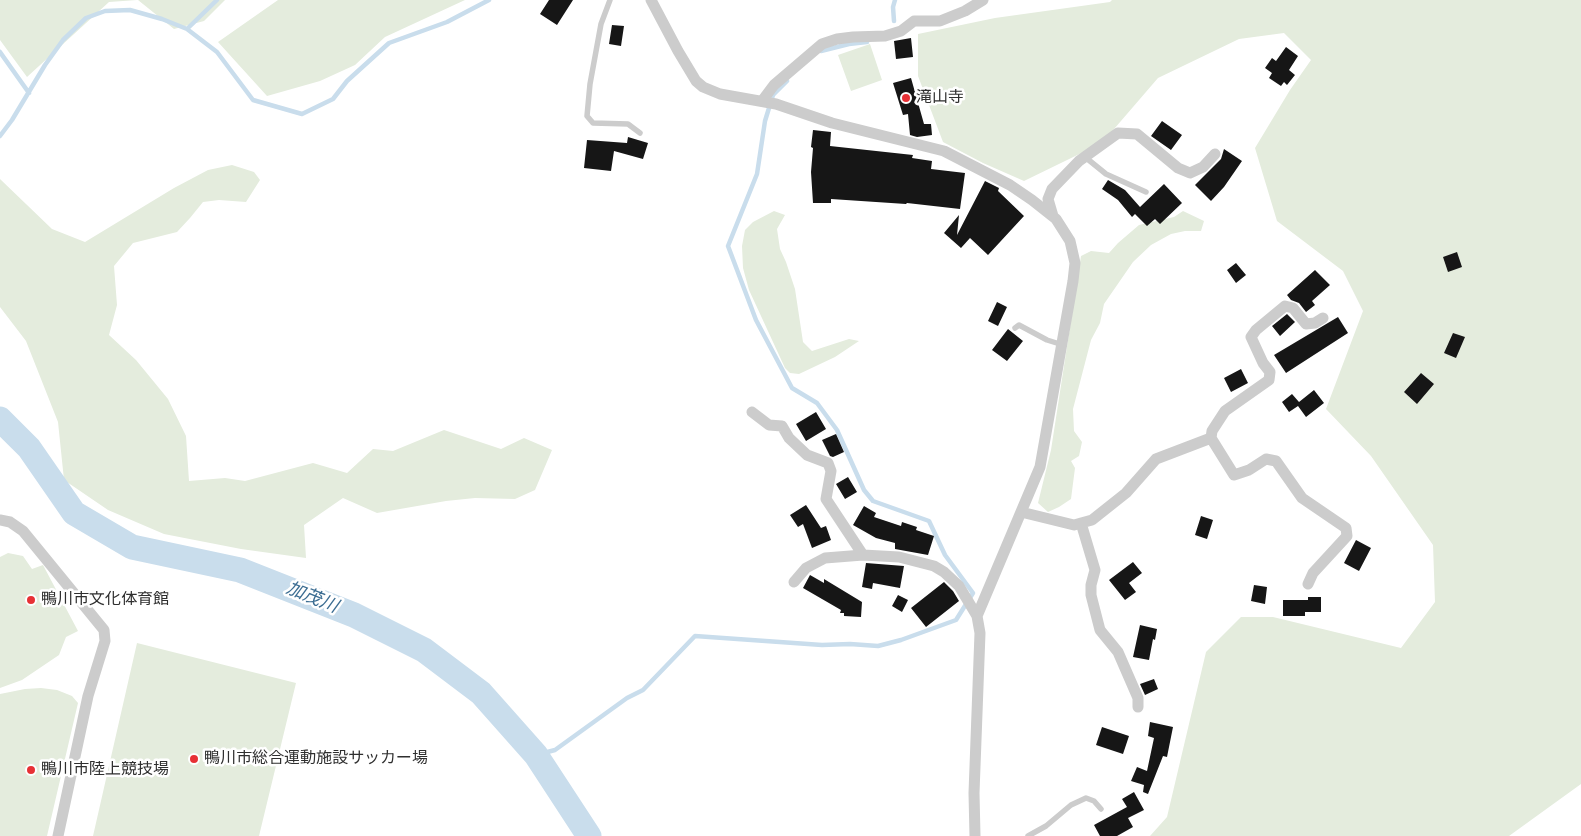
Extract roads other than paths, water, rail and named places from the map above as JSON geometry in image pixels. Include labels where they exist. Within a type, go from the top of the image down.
[{"type":"street","points":[[651,0],[696,81],[703,87],[720,94],[768,102],[832,123],[944,151],[1010,185],[1053,216],[1070,241],[1075,263],[1040,467],[977,616]]},
{"type":"street","points":[[768,102],[774,85],[822,44],[837,39],[884,36],[901,31],[914,21],[940,21],[965,11],[983,0]]},
{"type":"street","points":[[1053,216],[1048,199],[1052,189],[1085,157],[1118,133],[1137,134],[1178,168],[1190,173],[1203,167],[1214,154]]},
{"type":"street","points":[[1308,584],[1313,573],[1347,536],[1346,528],[1302,498],[1276,461],[1266,459],[1249,470],[1234,475],[1211,438],[1212,431],[1225,411],[1269,380],[1270,372],[1263,363],[1252,338],[1256,330],[1285,306],[1293,308],[1306,324],[1316,324],[1323,318]]},
{"type":"street","points":[[752,412],[770,425],[782,426],[789,438],[807,455],[828,463],[831,471],[826,499],[863,554]]},
{"type":"street","points":[[1021,512],[1074,525],[1092,520],[1126,493],[1156,459],[1211,438]]},
{"type":"street","points":[[0,520],[10,522],[23,531],[104,630],[105,641],[88,696],[58,836]]},
{"type":"street","points":[[1081,523],[1095,570],[1091,584],[1091,595],[1100,630],[1118,652],[1138,698],[1138,707]]},
{"type":"street","points":[[794,582],[806,568],[824,558],[863,554],[899,557],[934,566],[944,572],[959,586],[977,616],[980,633],[974,794],[975,836]]},
{"type":"lane","points":[[610,0],[601,24],[590,84],[587,116],[593,123],[628,124],[640,133]]},
{"type":"lane","points":[[1085,157],[1106,174],[1146,192]]},
{"type":"lane","points":[[1015,328],[1019,325],[1047,340],[1062,345]]},
{"type":"lane","points":[[1028,836],[1046,826],[1071,805],[1086,798],[1094,801],[1101,809]]},
{"type":"waterway","points":[[187,29],[217,0]]},
{"type":"waterway","points":[[0,136],[63,40],[86,18],[105,11],[130,10],[162,19],[187,29],[217,52],[253,100],[302,114],[333,99],[347,81],[389,43],[447,22],[489,0]]},
{"type":"waterway","points":[[894,21],[893,7],[895,0]]},
{"type":"waterway","points":[[821,51],[867,42]]},
{"type":"waterway","points":[[0,52],[29,93]]},
{"type":"waterway","points":[[536,755],[555,750],[627,698],[643,690],[695,636],[822,645],[878,646],[901,640],[956,620],[973,593],[945,555],[929,521],[873,501],[864,490],[837,430],[817,403],[792,388],[756,320],[728,246],[757,174],[765,121],[773,95],[787,81]]},
{"type":"waterway","name":"加茂川","points":[[0,419],[29,448],[74,513],[132,547],[240,570],[354,615],[424,650],[481,693],[536,755],[589,836]]},
{"type":"place","name":"滝山寺","points":[[906,98]]},
{"type":"place","name":"鴨川市文化体育館","points":[[31,600]]},
{"type":"place","name":"鴨川市総合運動施設サッカー場","points":[[194,759]]},
{"type":"place","name":"鴨川市陸上競技場","points":[[31,770]]}]
